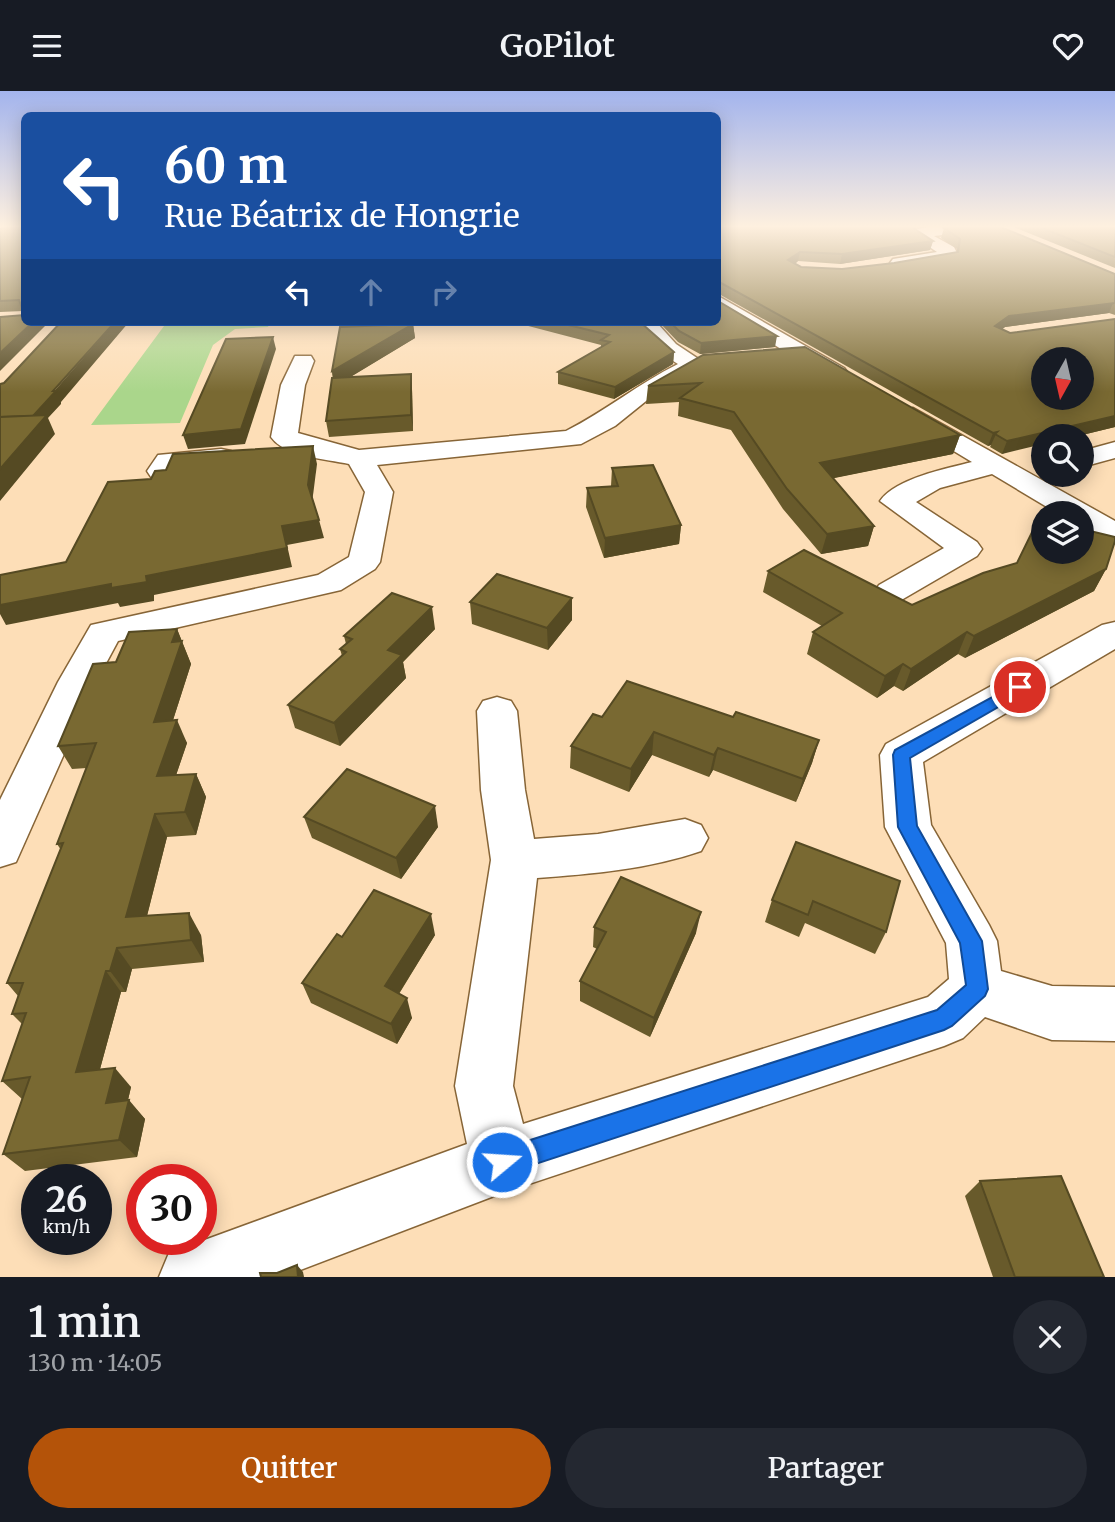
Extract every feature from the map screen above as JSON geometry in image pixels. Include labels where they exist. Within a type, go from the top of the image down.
[{"type":"street","points":[[721,304],[851,382]]},
{"type":"street","points":[[303,361],[293,385],[284,437],[304,446],[359,458],[572,438],[606,421],[648,388],[705,363],[668,349],[647,326]]},
{"type":"street","points":[[765,357],[803,355]]},
{"type":"street","points":[[888,402],[1019,470],[1063,501]]},
{"type":"street","points":[[162,471],[168,461],[304,446]]},
{"type":"street","points":[[1094,456],[1115,450]]},
{"type":"street","points":[[0,848],[76,682],[104,632],[329,583],[364,562],[379,492],[359,458]]},
{"type":"street","points":[[891,592],[966,549],[895,501],[930,482],[1019,470]]},
{"type":"street","points":[[1094,521],[1115,534]]},
{"type":"street","points":[[977,989],[971,941],[908,827],[901,755],[1115,633]]},
{"type":"street","points":[[497,711],[503,790],[515,860],[484,1086],[502,1162]]},
{"type":"street","points":[[515,860],[598,854],[685,838]]},
{"type":"street","points":[[977,989],[1052,1013],[1115,1014]]},
{"type":"street","points":[[193,1277],[502,1162],[944,1019],[977,989]]},
{"type":"green space","points":[[164,326],[268,326],[235,329],[213,345],[180,423],[91,425]]},
{"type":"building","points":[[0,281],[21,281],[21,305],[19,300],[0,301]]},
{"type":"building","points":[[721,281],[1115,281],[1115,303],[1009,316],[995,326],[1010,333],[1115,319],[1115,416],[1080,424],[1031,424],[1031,435],[1007,441],[995,434],[997,432],[993,433]]},
{"type":"building","points":[[721,303],[777,336],[701,343],[674,326],[721,326]]},
{"type":"building","points":[[21,315],[21,326],[29,326],[0,353],[0,317]]},
{"type":"building","points":[[57,326],[111,326],[33,416],[0,417],[0,384],[4,383]]},
{"type":"building","points":[[364,326],[410,326],[332,371],[340,327]]},
{"type":"building","points":[[572,326],[645,326],[674,352],[615,387],[558,372],[610,342],[601,340],[609,335]]},
{"type":"building","points":[[273,337],[241,429],[183,435],[226,339]]},
{"type":"building","points":[[805,347],[960,435],[820,463],[874,526],[827,534],[787,489],[734,412],[680,398],[701,383],[648,386],[703,355]]},
{"type":"building","points":[[411,374],[411,415],[326,421],[332,378]]},
{"type":"building","points":[[47,415],[0,469],[0,417]]},
{"type":"building","points":[[313,446],[308,485],[319,520],[282,526],[287,548],[146,576],[147,582],[111,588],[111,584],[0,605],[0,575],[66,562],[108,482],[151,479],[155,471],[166,470],[173,454]]},
{"type":"building","points":[[653,465],[681,525],[605,538],[587,488],[618,486],[612,468]]},
{"type":"building","points":[[1094,532],[1115,537],[1106,569],[974,636],[967,632],[911,669],[903,664],[885,676],[813,632],[842,613],[768,571],[804,550],[912,605],[983,573],[1017,563],[1031,534],[1031,564],[1094,564]]},
{"type":"building","points":[[497,574],[572,598],[547,628],[470,602]]},
{"type":"building","points":[[392,593],[432,607],[388,650],[402,655],[334,723],[288,705],[346,652],[340,649],[352,639],[344,636]]},
{"type":"building","points":[[177,629],[172,642],[182,641],[154,722],[177,720],[157,776],[196,774],[185,812],[155,814],[126,917],[189,913],[191,940],[117,948],[110,971],[106,971],[76,1072],[115,1068],[106,1103],[129,1100],[119,1140],[3,1154],[30,1077],[2,1081],[26,1013],[12,1014],[23,983],[7,983],[63,843],[57,844],[96,743],[58,746],[93,664],[116,662],[129,632]]},
{"type":"building","points":[[627,681],[733,717],[736,712],[819,740],[803,779],[718,748],[714,755],[654,732],[631,769],[571,746],[593,714],[602,717]]},
{"type":"building","points":[[347,769],[435,806],[396,858],[304,817]]},
{"type":"building","points":[[796,842],[900,881],[886,932],[813,901],[808,915],[772,900]]},
{"type":"building","points":[[621,877],[701,912],[654,1018],[580,981],[606,932],[594,927]]},
{"type":"building","points":[[374,890],[431,914],[385,986],[407,998],[391,1024],[302,983],[337,934],[342,937]]},
{"type":"building","points":[[1061,1176],[1104,1277],[1015,1277],[980,1181]]},
{"type":"building","points":[[297,1265],[298,1277],[261,1277],[260,1273],[277,1273]]},
{"type":"route","points":[[502,1162],[944,1019],[977,989],[971,941],[908,827],[901,755],[1020,687]]}]
